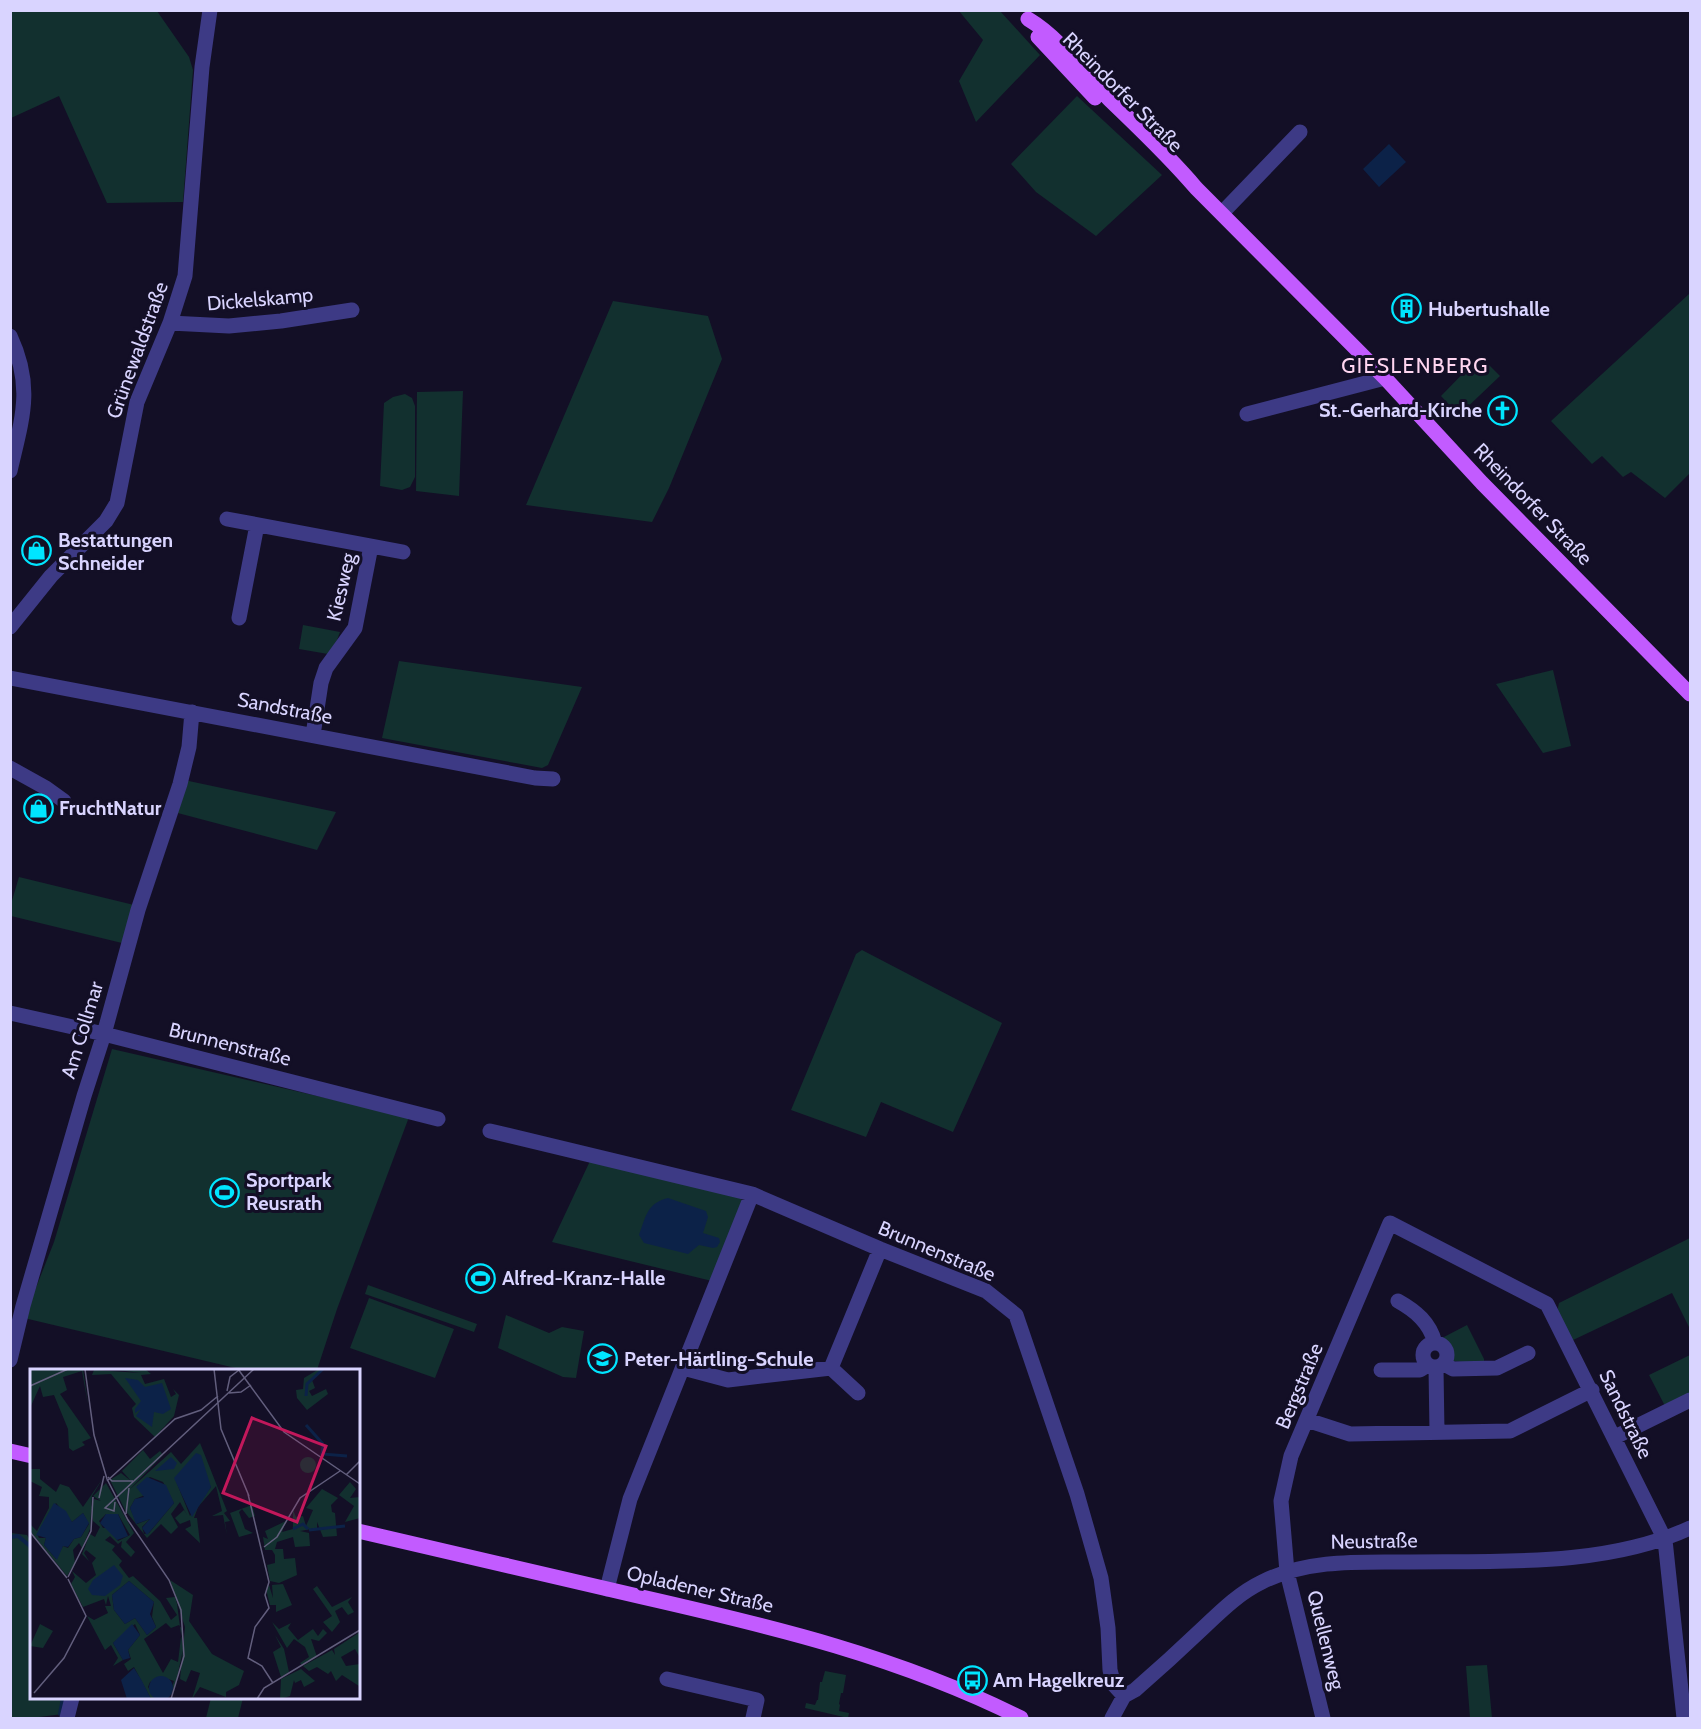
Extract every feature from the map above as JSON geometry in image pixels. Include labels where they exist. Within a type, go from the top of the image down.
[{"type":"main road","name":"Rheindorfer Straße","points":[[1029,13],[1037,36],[1090,94],[1163,165],[1196,188],[1690,694]]},
{"type":"main road","points":[[10,1451],[30,1456]]},
{"type":"main road","name":"Opladener Straße","points":[[360,1531],[607,1588],[845,1647],[945,1683],[1021,1719]]},
{"type":"street","name":"Grünewaldstraße","points":[[10,627],[51,576],[106,521],[113,512],[119,494],[137,402],[170,323],[185,276],[202,67],[210,10]]},
{"type":"street","points":[[1221,213],[1300,132]]},
{"type":"street","name":"Dickelskamp","points":[[170,323],[229,326],[352,310]]},
{"type":"street","points":[[10,336],[20,357],[25,403],[10,471]]},
{"type":"street","points":[[1247,414],[1384,378]]},
{"type":"street","name":"Kiesweg","points":[[227,519],[403,552]]},
{"type":"street","points":[[239,618],[257,525]]},
{"type":"street","name":"Kiesweg","points":[[313,735],[321,683],[326,668],[355,628],[371,546]]},
{"type":"street","name":"Sandstraße","points":[[10,678],[535,778],[553,779]]},
{"type":"street","name":"Am Collmar","points":[[10,1360],[21,1314],[104,1034],[138,910],[180,784],[189,747],[192,712]]},
{"type":"street","points":[[10,768],[64,801]]},
{"type":"street","name":"Brunnenstraße","points":[[10,1013],[104,1034],[438,1119]]},
{"type":"street","name":"Brunnenstraße","points":[[490,1131],[752,1194],[986,1291],[1016,1315],[1077,1494],[1101,1578],[1108,1628],[1110,1670],[1114,1685],[1124,1696]]},
{"type":"street","points":[[607,1588],[630,1499],[752,1194]]},
{"type":"street","name":"Sandstraße","points":[[1390,1223],[1547,1304],[1665,1540],[1684,1654],[1684,1719]]},
{"type":"street","name":"Bergstraße","points":[[1287,1572],[1281,1501],[1291,1456],[1390,1223]]},
{"type":"street","points":[[831,1368],[880,1249]]},
{"type":"street","points":[[1398,1301],[1415,1312],[1432,1331],[1435,1343],[1428,1345],[1423,1359],[1436,1366],[1453,1369],[1497,1368],[1528,1353]]},
{"type":"street","points":[[1436,1366],[1437,1432]]},
{"type":"street","points":[[1381,1370],[1420,1370],[1436,1366]]},
{"type":"street","points":[[683,1368],[728,1380],[831,1368],[858,1393]]},
{"type":"street","points":[[1307,1420],[1350,1434],[1510,1431],[1592,1390]]},
{"type":"street","points":[[1615,1437],[1690,1400]]},
{"type":"street","name":"Neustraße","points":[[1112,1719],[1124,1696],[1135,1690],[1238,1596],[1263,1581],[1287,1572],[1320,1563],[1556,1558],[1619,1550],[1665,1540],[1690,1528]]},
{"type":"street","name":"Quellenweg","points":[[1287,1572],[1323,1719]]},
{"type":"street","points":[[667,1679],[757,1700],[753,1719]]},
{"type":"street","points":[[67,1719],[72,1699]]},
{"type":"green space","points":[[11,10],[157,11],[189,57],[193,70],[183,202],[107,203],[59,96],[11,118]]},
{"type":"green space","points":[[959,11],[1000,11],[1040,55],[976,122],[959,81],[983,40]]},
{"type":"green space","points":[[1077,96],[1162,175],[1096,236],[1036,192],[1011,164]]},
{"type":"green space","points":[[1689,294],[1690,473],[1665,498],[1631,472],[1623,477],[1602,456],[1592,464],[1551,421]]},
{"type":"green space","points":[[613,301],[708,316],[722,359],[669,488],[652,522],[526,505]]},
{"type":"green space","points":[[1480,356],[1500,376],[1459,415],[1441,396]]},
{"type":"green space","points":[[463,391],[459,496],[416,491],[417,392]]},
{"type":"green space","points":[[405,394],[412,398],[415,406],[415,477],[410,487],[402,490],[380,486],[384,403],[393,397]]},
{"type":"green space","points":[[303,625],[340,632],[328,654],[299,649]]},
{"type":"green space","points":[[399,661],[582,687],[548,765],[542,768],[382,738]]},
{"type":"green space","points":[[1553,670],[1571,746],[1543,753],[1496,684]]},
{"type":"green space","points":[[184,780],[336,812],[317,850],[174,812]]},
{"type":"green space","points":[[19,877],[134,905],[122,943],[11,916],[11,904]]},
{"type":"green space","points":[[862,950],[1002,1023],[953,1132],[881,1102],[866,1137],[791,1110],[856,954]]},
{"type":"green space","name":"Sportpark Reusrath","points":[[112,1049],[409,1117],[337,1309],[317,1369],[240,1369],[24,1318],[54,1242]]},
{"type":"green space","points":[[590,1161],[740,1197],[744,1204],[712,1281],[552,1242]]},
{"type":"green space","points":[[1690,1238],[1690,1329],[1672,1293],[1571,1341],[1557,1312],[1559,1303]]},
{"type":"green space","points":[[368,1285],[477,1324],[474,1332],[365,1294]]},
{"type":"green space","points":[[369,1298],[454,1329],[435,1378],[350,1348]]},
{"type":"green space","points":[[506,1315],[549,1333],[562,1327],[584,1331],[576,1378],[563,1377],[498,1348]]},
{"type":"green space","points":[[1467,1325],[1484,1359],[1484,1364],[1453,1361],[1452,1347],[1442,1338]]},
{"type":"green space","points":[[1690,1355],[1690,1393],[1665,1406],[1649,1375]]},
{"type":"green space","points":[[11,1533],[27,1535],[30,1540],[30,1699],[66,1699],[63,1714],[11,1718]]},
{"type":"green space","points":[[1487,1665],[1492,1718],[1470,1718],[1466,1666]]},
{"type":"green space","points":[[825,1671],[846,1675],[839,1711],[849,1713],[848,1718],[805,1708],[806,1703],[815,1705],[818,1700],[820,1682],[822,1682]]},
{"type":"green space","points":[[211,1699],[243,1699],[238,1718],[206,1718]]},
{"type":"water","points":[[1389,144],[1406,162],[1379,187],[1363,169]]},
{"type":"water","points":[[668,1198],[706,1211],[708,1217],[703,1233],[719,1238],[720,1242],[717,1247],[699,1245],[688,1254],[644,1243],[639,1235],[648,1211],[656,1203]]},
{"type":"waterway","points":[[10,1537],[18,1536],[30,1546]]},
{"type":"waterway","points":[[60,1714],[63,1699]]},
{"type":"place","name":"Hubertushalle","points":[[1407,309]]},
{"type":"place","name":"St.-Gerhard-Kirche","points":[[1503,410]]},
{"type":"place","name":"Bestattungen Schneider","points":[[37,551]]},
{"type":"place","name":"FruchtNatur","points":[[38,808]]},
{"type":"place","name":"Sportpark Reusrath","points":[[225,1192]]},
{"type":"place","name":"Alfred-Kranz-Halle","points":[[481,1278]]},
{"type":"place","name":"Peter-Härtling-Schule","points":[[603,1359]]},
{"type":"place","name":"Am Hagelkreuz","points":[[972,1680]]},
{"type":"district","name":"GIESLENBERG","points":[[1415,365]]}]
